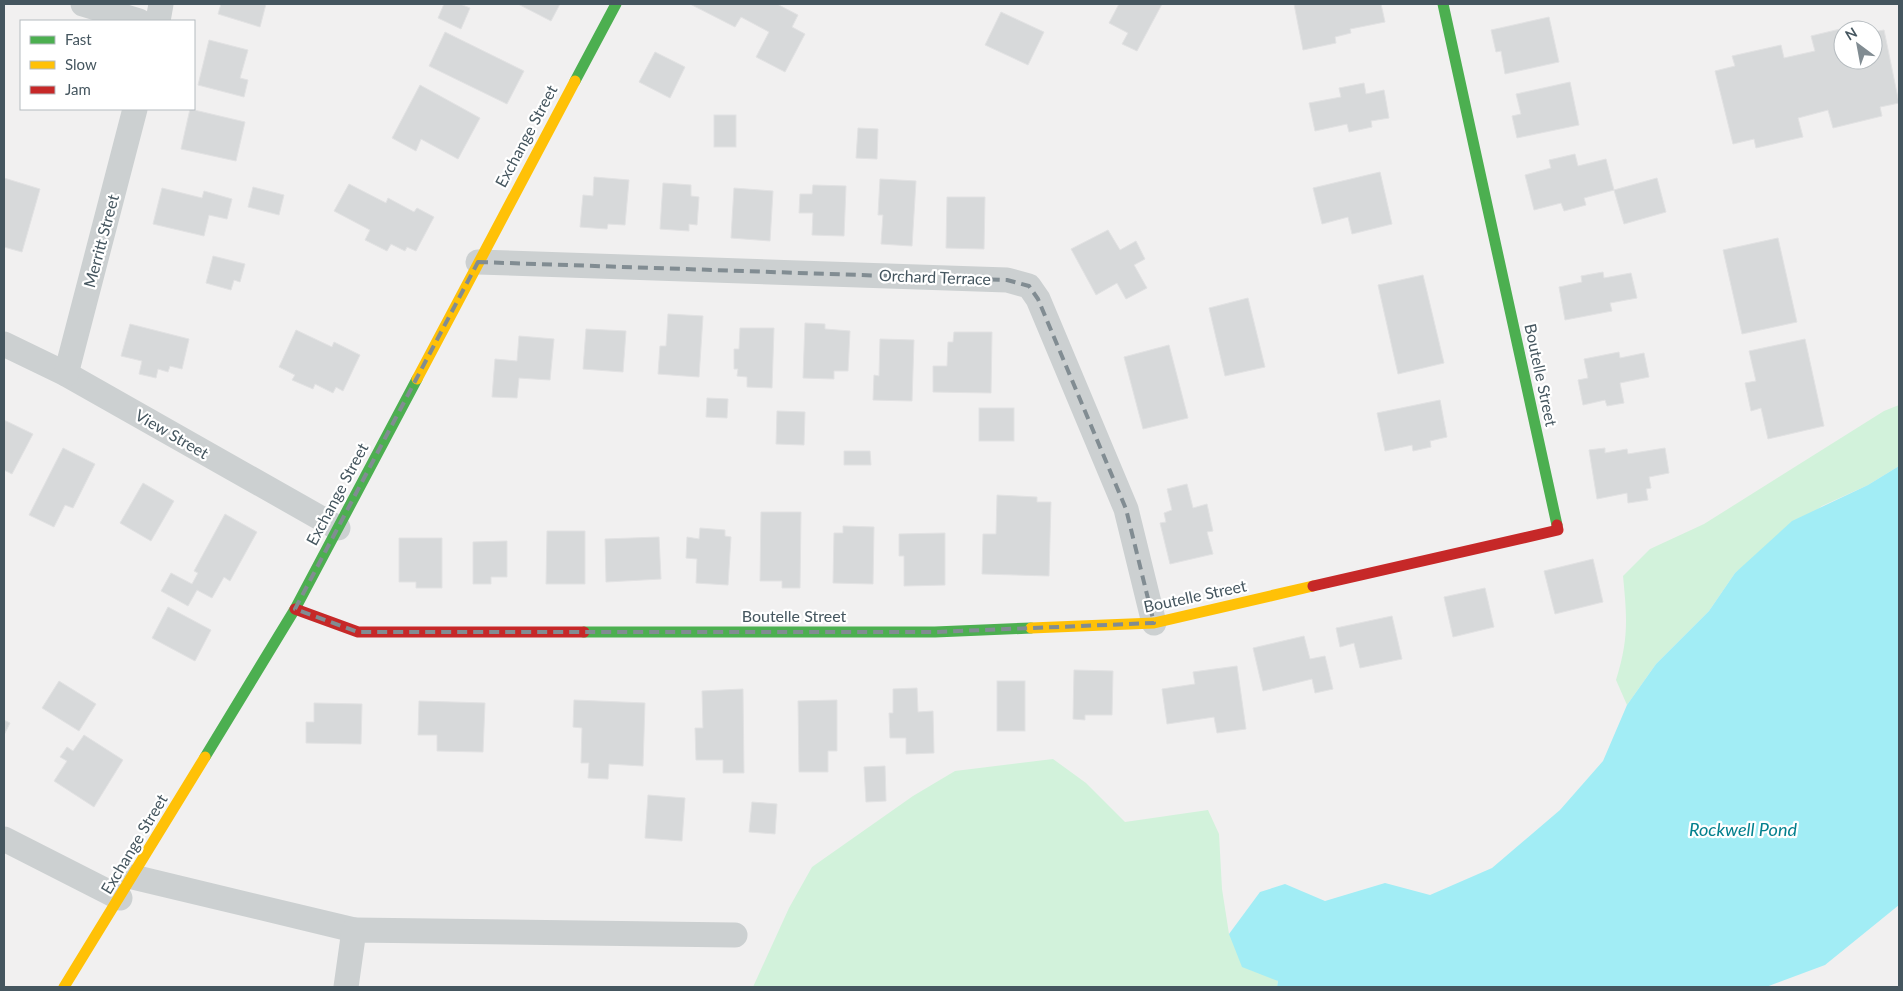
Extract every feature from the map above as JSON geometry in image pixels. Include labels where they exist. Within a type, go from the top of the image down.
[{"type":"street","points":[[83,4],[136,20]]},
{"type":"street","points":[[158,20],[161,4]]},
{"type":"street","name":"Exchange Street","points":[[64,987],[133,877],[295,608],[616,4]]},
{"type":"street","name":"Boutelle Street","points":[[295,608],[358,632],[935,632],[1154,623],[1558,530],[1443,4]]},
{"type":"street","name":"Merritt Street","points":[[66,374],[135,110]]},
{"type":"street","name":"Orchard Terrace","points":[[478,262],[1008,280],[1029,286],[1038,299],[1126,509],[1154,623]]},
{"type":"street","name":"View Street","points":[[4,344],[66,374],[338,528]]},
{"type":"street","points":[[4,839],[120,898]]},
{"type":"street","points":[[133,877],[354,930],[735,935]]},
{"type":"street","points":[[346,987],[354,930]]},
{"type":"highlighted area","points":[[478,262],[1007,280],[1029,286],[1038,299],[1126,509],[1154,623],[935,632],[358,632],[295,609]]},
{"type":"green space","points":[[1899,405],[1899,466],[1868,485],[1822,506],[1735,573],[1709,611],[1656,664],[1627,705],[1616,680],[1623,652],[1626,628],[1623,576],[1650,549],[1704,524],[1884,411]]},
{"type":"green space","points":[[1053,759],[1086,783],[1125,822],[1208,810],[1219,834],[1222,889],[1229,934],[1278,981],[1277,987],[753,987],[789,908],[812,867],[913,796],[955,771]]},
{"type":"water","name":"Rockwell Pond","points":[[1899,466],[1899,905],[1825,965],[1766,987],[1277,987],[1278,981],[1242,967],[1229,934],[1260,892],[1285,884],[1325,901],[1385,883],[1430,895],[1492,868],[1560,810],[1603,761],[1627,705],[1656,664],[1709,611],[1735,573],[1792,521],[1868,485]]},
{"type":"building","points":[[221,4],[266,4],[260,27],[218,14]]},
{"type":"building","points":[[444,4],[460,4],[470,8],[461,29],[438,18]]},
{"type":"building","points":[[518,4],[560,4],[551,21]]},
{"type":"building","points":[[690,4],[777,4],[798,15],[792,27],[805,34],[785,72],[756,57],[769,32],[741,17],[735,27]]},
{"type":"building","points":[[1119,4],[1162,4],[1137,51],[1122,44],[1128,33],[1109,23]]},
{"type":"building","points":[[1294,4],[1381,4],[1385,22],[1350,29],[1351,33],[1335,37],[1336,43],[1303,50]]},
{"type":"building","points":[[1001,12],[1044,32],[1028,65],[985,45]]},
{"type":"building","points":[[1549,17],[1559,62],[1505,74],[1501,51],[1496,52],[1491,30]]},
{"type":"building","points":[[1884,30],[1899,103],[1880,107],[1882,116],[1833,128],[1828,110],[1798,118],[1803,137],[1756,148],[1754,139],[1733,144],[1715,71],[1735,66],[1732,56],[1781,45],[1784,58],[1815,51],[1811,36],[1833,31],[1833,70],[1883,70]]},
{"type":"building","points":[[445,32],[524,71],[507,104],[429,66]]},
{"type":"building","points":[[209,40],[248,50],[240,78],[248,80],[244,97],[198,85]]},
{"type":"building","points":[[655,52],[685,67],[670,98],[639,82]]},
{"type":"building","points":[[1570,82],[1579,125],[1517,138],[1512,116],[1521,114],[1516,94]]},
{"type":"building","points":[[1364,83],[1366,94],[1384,90],[1389,118],[1371,121],[1372,127],[1349,132],[1347,124],[1315,131],[1309,103],[1341,97],[1339,88]]},
{"type":"building","points":[[420,85],[480,118],[458,159],[421,139],[416,151],[392,138]]},
{"type":"building","points":[[190,110],[245,122],[236,161],[181,149]]},
{"type":"building","points":[[714,115],[736,115],[736,147],[714,147]]},
{"type":"building","points":[[858,128],[878,129],[877,159],[856,158]]},
{"type":"building","points":[[1575,154],[1578,166],[1606,159],[1614,190],[1584,198],[1586,205],[1564,211],[1561,203],[1534,210],[1525,175],[1551,168],[1549,160]]},
{"type":"building","points":[[1380,172],[1392,224],[1352,234],[1348,217],[1322,224],[1313,188]]},
{"type":"building","points":[[594,177],[629,180],[625,225],[608,224],[607,229],[580,227],[583,195],[593,196]]},
{"type":"building","points":[[4,178],[40,189],[22,252],[4,247]]},
{"type":"building","points":[[1657,178],[1666,212],[1624,224],[1614,190]]},
{"type":"building","points":[[880,179],[916,181],[912,246],[881,244],[883,215],[878,215]]},
{"type":"building","points":[[663,183],[691,185],[691,196],[699,197],[697,225],[689,224],[689,231],[660,229]]},
{"type":"building","points":[[349,184],[386,203],[388,198],[414,212],[417,208],[434,217],[416,251],[407,247],[405,251],[391,244],[387,251],[365,240],[370,230],[334,211]]},
{"type":"building","points":[[813,185],[846,186],[844,236],[812,235],[813,213],[799,213],[800,194],[812,194]]},
{"type":"building","points":[[253,187],[284,195],[279,215],[248,207]]},
{"type":"building","points":[[162,188],[202,198],[204,191],[232,199],[227,219],[209,215],[204,236],[153,224]]},
{"type":"building","points":[[734,188],[773,191],[770,241],[731,238]]},
{"type":"building","points":[[947,197],[985,197],[984,249],[946,248]]},
{"type":"building","points":[[1108,230],[1120,250],[1136,241],[1145,259],[1134,265],[1147,288],[1126,299],[1117,283],[1096,295],[1071,249]]},
{"type":"building","points":[[1778,238],[1797,322],[1742,334],[1723,250]]},
{"type":"building","points":[[213,256],[245,264],[240,282],[234,280],[231,290],[206,283]]},
{"type":"building","points":[[1603,272],[1604,278],[1631,273],[1637,298],[1610,303],[1612,311],[1565,320],[1559,287],[1582,282],[1581,276]]},
{"type":"building","points":[[1423,275],[1444,363],[1398,374],[1378,285]]},
{"type":"building","points":[[1248,298],[1265,367],[1225,376],[1209,308]]},
{"type":"building","points":[[668,314],[703,316],[699,377],[658,374],[660,346],[666,346]]},
{"type":"building","points":[[805,323],[825,324],[825,329],[850,331],[848,371],[834,371],[834,379],[803,378]]},
{"type":"building","points":[[130,324],[189,339],[182,369],[170,366],[168,372],[158,369],[156,378],[139,374],[142,361],[121,356]]},
{"type":"building","points":[[740,328],[774,328],[772,388],[747,387],[747,377],[737,376],[738,369],[734,369],[734,349],[739,349]]},
{"type":"building","points":[[586,329],[626,331],[623,372],[583,369]]},
{"type":"building","points":[[296,330],[332,347],[334,342],[360,355],[343,391],[336,387],[333,393],[315,384],[313,389],[292,380],[295,375],[279,367]]},
{"type":"building","points":[[954,332],[992,332],[991,393],[933,392],[933,366],[947,366],[948,342],[953,342]]},
{"type":"building","points":[[519,336],[554,339],[550,380],[519,378],[517,398],[492,397],[495,359],[517,361]]},
{"type":"building","points":[[880,339],[914,340],[912,401],[873,400],[874,375],[879,376]]},
{"type":"building","points":[[1805,339],[1824,426],[1768,439],[1761,408],[1751,411],[1745,383],[1756,381],[1749,351]]},
{"type":"building","points":[[1169,345],[1188,418],[1143,429],[1124,357]]},
{"type":"building","points":[[1619,352],[1620,358],[1644,353],[1649,377],[1620,383],[1624,403],[1607,406],[1605,400],[1583,405],[1578,380],[1588,378],[1584,359]]},
{"type":"building","points":[[707,398],[728,399],[727,418],[706,417]]},
{"type":"building","points":[[1440,400],[1447,437],[1430,441],[1431,447],[1413,451],[1412,445],[1385,451],[1377,413]]},
{"type":"building","points":[[979,408],[1014,408],[1014,441],[979,441]]},
{"type":"building","points":[[777,411],[805,412],[804,445],[776,444]]},
{"type":"building","points":[[4,420],[33,434],[12,474],[4,470]]},
{"type":"building","points":[[63,448],[95,464],[73,508],[65,505],[54,527],[29,515]]},
{"type":"building","points":[[1605,448],[1605,453],[1627,449],[1628,454],[1665,448],[1669,473],[1649,477],[1651,488],[1646,489],[1648,500],[1628,503],[1627,493],[1597,499],[1589,450]]},
{"type":"building","points":[[844,451],[870,451],[871,465],[844,465]]},
{"type":"building","points":[[143,483],[174,501],[151,541],[120,523]]},
{"type":"building","points":[[1187,484],[1193,508],[1207,504],[1213,531],[1207,532],[1213,554],[1170,564],[1160,523],[1166,522],[1164,513],[1172,510],[1167,489]]},
{"type":"building","points":[[997,495],[1037,497],[1037,502],[1051,502],[1049,576],[982,574],[983,534],[996,534]]},
{"type":"building","points":[[761,512],[801,512],[800,588],[782,588],[782,581],[760,581]]},
{"type":"building","points":[[225,514],[257,532],[230,581],[224,577],[212,598],[197,590],[188,606],[161,591],[171,573],[192,584],[198,573],[194,571]]},
{"type":"building","points":[[843,526],[874,527],[873,584],[833,583],[834,533],[843,533]]},
{"type":"building","points":[[700,528],[725,530],[725,536],[731,537],[728,585],[696,583],[697,559],[686,558],[687,537],[699,539]]},
{"type":"building","points":[[547,531],[585,531],[585,584],[546,584]]},
{"type":"building","points":[[945,533],[945,585],[904,586],[904,556],[899,556],[899,534]]},
{"type":"building","points":[[659,537],[661,579],[606,582],[605,539]]},
{"type":"building","points":[[399,538],[442,538],[442,588],[416,588],[416,582],[399,582]]},
{"type":"building","points":[[507,541],[507,577],[491,577],[491,584],[473,584],[473,542]]},
{"type":"building","points":[[1593,559],[1603,602],[1555,614],[1544,571]]},
{"type":"building","points":[[1485,588],[1494,627],[1453,637],[1444,597]]},
{"type":"building","points":[[168,607],[211,630],[195,661],[152,638]]},
{"type":"building","points":[[1392,616],[1402,659],[1360,668],[1354,643],[1340,647],[1336,628]]},
{"type":"building","points":[[1304,636],[1310,659],[1325,656],[1333,689],[1315,693],[1312,679],[1263,691],[1253,648]]},
{"type":"building","points":[[1237,666],[1246,729],[1217,733],[1214,717],[1167,724],[1162,689],[1195,684],[1193,672]]},
{"type":"building","points":[[1074,670],[1113,671],[1112,715],[1085,715],[1085,720],[1073,719]]},
{"type":"building","points":[[59,681],[96,704],[79,731],[42,708]]},
{"type":"building","points":[[997,681],[1025,681],[1025,731],[997,731]]},
{"type":"building","points":[[917,688],[918,712],[933,711],[934,753],[906,754],[906,738],[890,738],[889,713],[893,713],[893,689]]},
{"type":"building","points":[[743,689],[744,773],[723,773],[723,760],[696,760],[695,728],[703,728],[702,691]]},
{"type":"building","points":[[574,700],[645,703],[643,766],[609,764],[608,779],[588,778],[589,763],[581,763],[582,728],[573,727]]},
{"type":"building","points":[[837,700],[837,751],[828,751],[828,772],[799,772],[798,701]]},
{"type":"building","points":[[419,701],[485,703],[483,752],[437,751],[437,735],[418,735]]},
{"type":"building","points":[[314,703],[362,704],[361,744],[306,743],[306,722],[314,722]]},
{"type":"building","points":[[4,720],[10,723],[4,735]]},
{"type":"building","points":[[84,735],[123,760],[94,807],[54,781],[67,761],[60,757],[67,747],[73,751]]},
{"type":"building","points":[[885,766],[886,801],[866,802],[864,767]]},
{"type":"building","points":[[648,795],[685,798],[682,841],[645,838]]},
{"type":"building","points":[[752,802],[777,804],[775,834],[749,832]]},
{"type":"traffic: fast","points":[[575,81],[616,4]]},
{"type":"traffic: fast","points":[[1443,4],[1557,525]]},
{"type":"traffic: fast","points":[[205,757],[295,609],[417,379]]},
{"type":"traffic: fast","points":[[584,632],[935,632],[1031,628]]},
{"type":"traffic: slow","points":[[417,379],[575,81]]},
{"type":"traffic: slow","points":[[1031,628],[1154,623],[1313,586]]},
{"type":"traffic: slow","points":[[64,987],[205,757]]},
{"type":"traffic: jam","points":[[1313,586],[1558,530],[1557,525]]},
{"type":"traffic: jam","points":[[295,609],[358,632],[584,632]]}]
